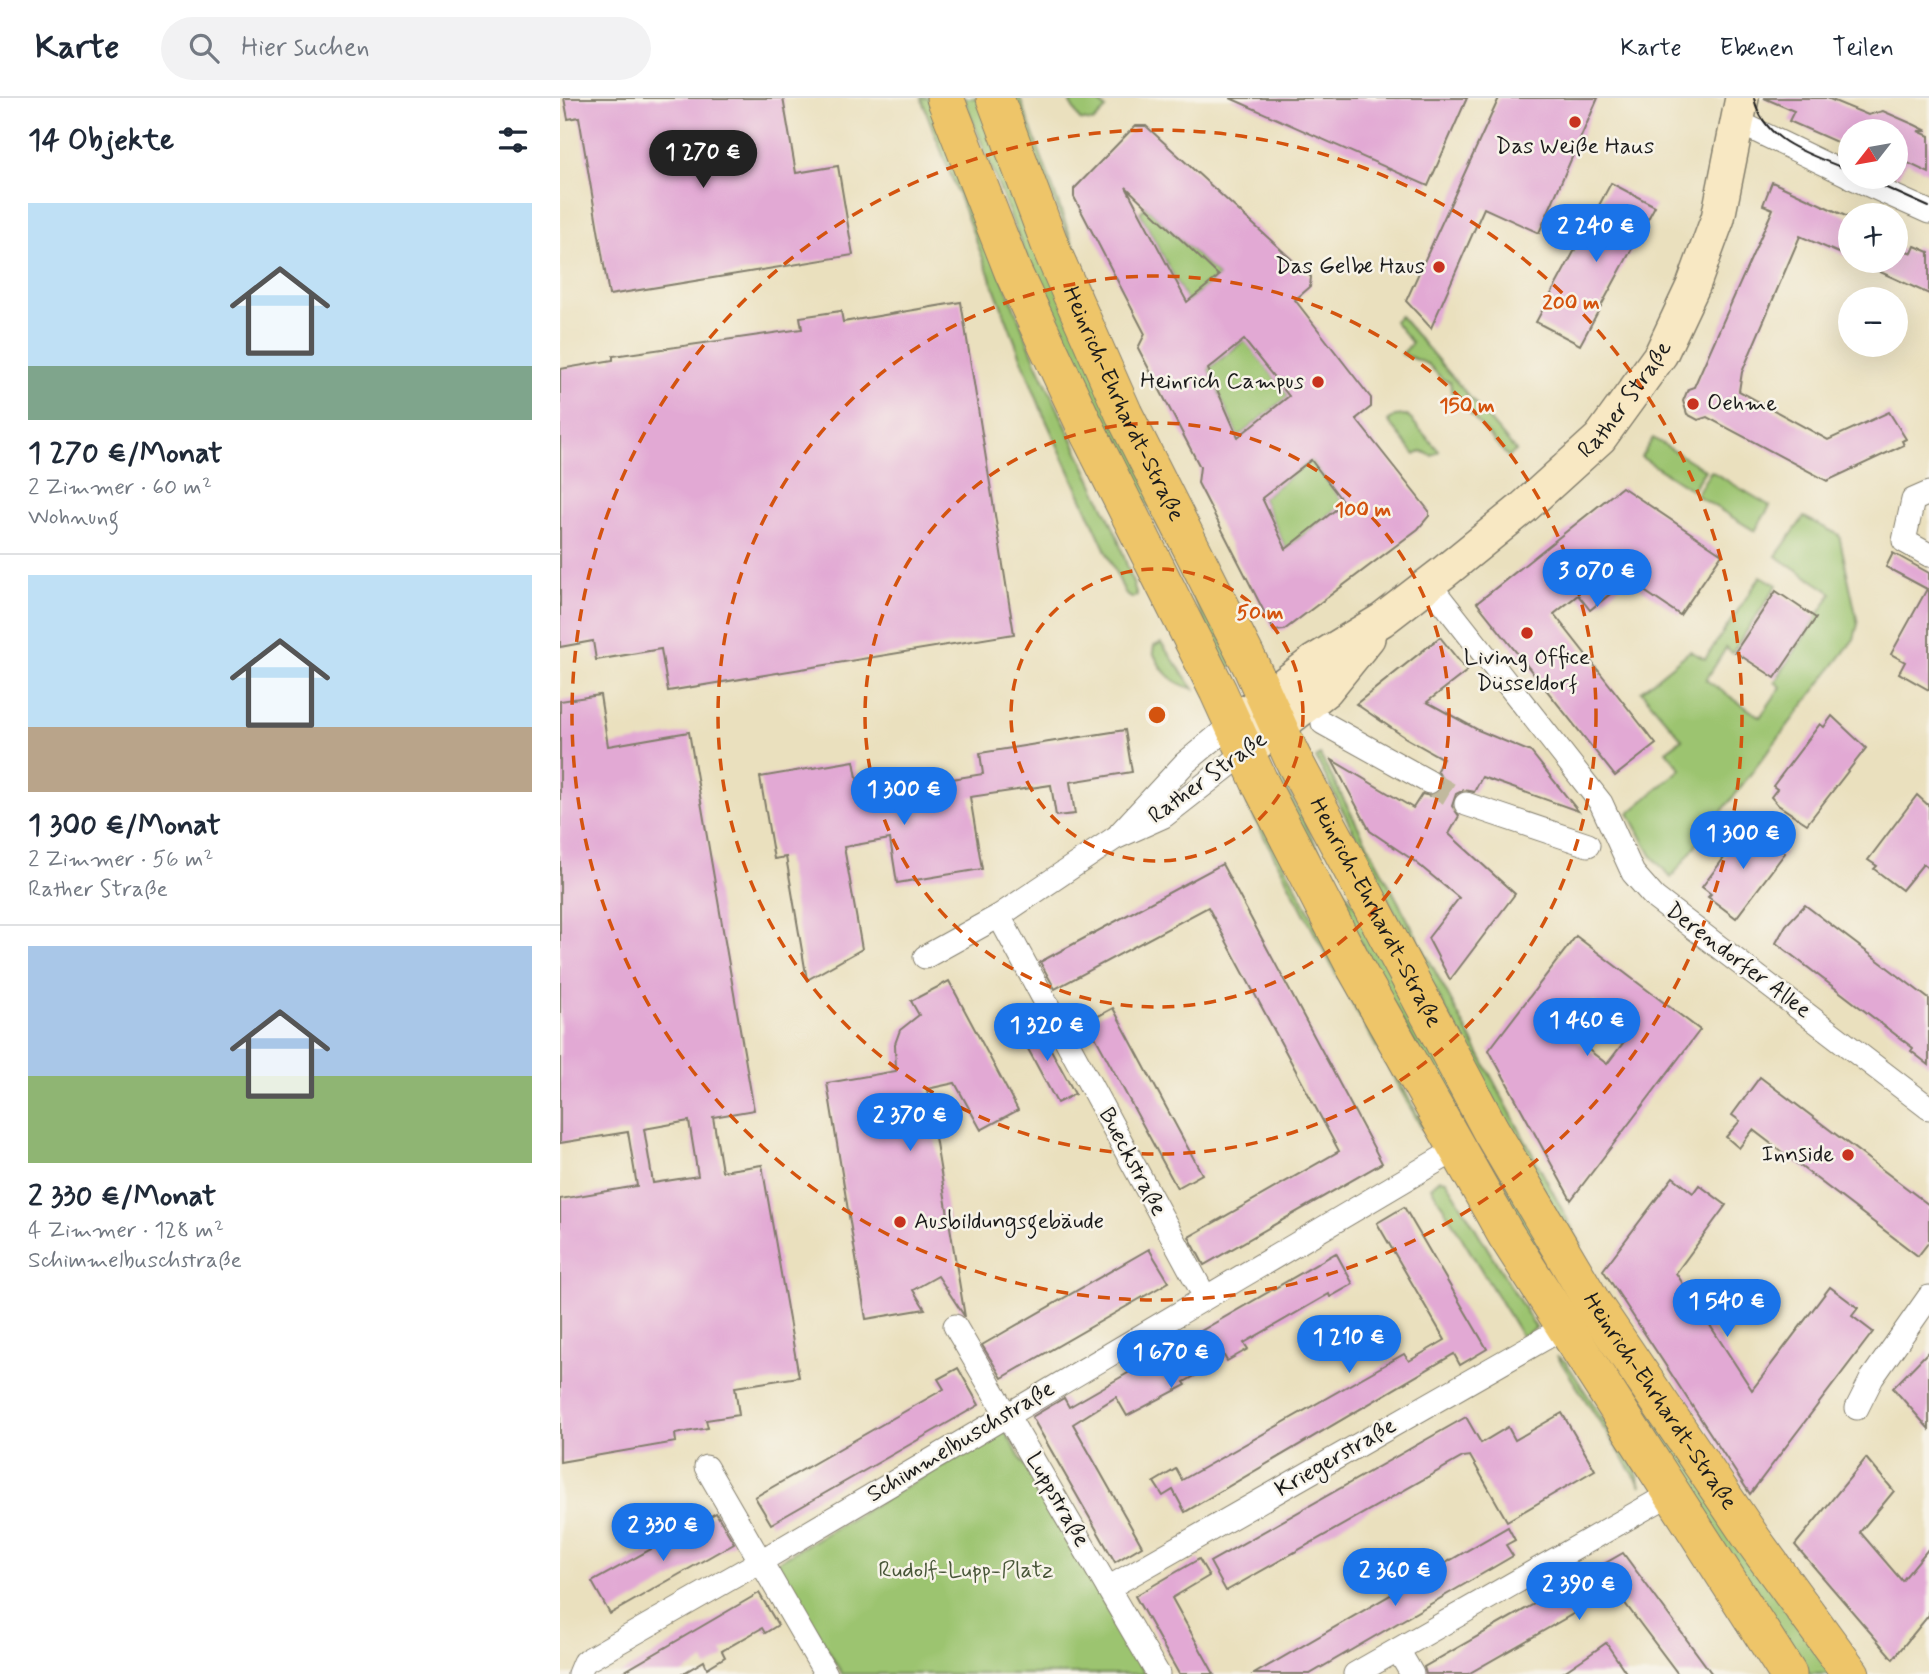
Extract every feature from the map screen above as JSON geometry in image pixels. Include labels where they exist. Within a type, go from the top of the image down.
[{"type":"main road","name":"Heinrich-Ehrhardt-Straße","points":[[945,98],[1018,283],[1084,424],[1355,967],[1457,1149],[1563,1328],[1788,1674]]},
{"type":"main road","name":"Heinrich-Ehrhardt-Straße","points":[[995,98],[1053,253],[1119,401],[1272,712],[1490,1129],[1593,1304],[1753,1540],[1852,1674]]},
{"type":"street","name":"Rather Straße","points":[[925,957],[999,916],[1115,838],[1164,816],[1239,737],[1272,712],[1313,662],[1382,620],[1429,584],[1523,508],[1600,438],[1661,354],[1693,286],[1717,218],[1739,109]]},
{"type":"street","points":[[1739,109],[1838,168]]},
{"type":"street","points":[[1879,189],[1929,212]]},
{"type":"street","points":[[1929,493],[1913,500],[1904,541],[1929,555]]},
{"type":"street","name":"Derendorfer Allee","points":[[1429,584],[1601,803],[1633,873],[1655,898],[1929,1108]]},
{"type":"street","points":[[1323,723],[1429,782]]},
{"type":"street","name":"Rather Straße","points":[[1115,838],[1185,763],[1239,737]]},
{"type":"street","points":[[1466,804],[1588,845]]},
{"type":"street","name":"Bueckstraße","points":[[999,916],[1205,1297]]},
{"type":"street","name":"Schimmelbuschstraße","points":[[579,1674],[584,1662],[761,1561],[1457,1149]]},
{"type":"street","points":[[1857,1408],[1872,1378],[1929,1297]]},
{"type":"street","name":"Luppstraße","points":[[955,1326],[1158,1674]]},
{"type":"street","name":"Kriegerstraße","points":[[1108,1588],[1563,1328]]},
{"type":"street","points":[[706,1467],[826,1674]]},
{"type":"street","points":[[1355,1674],[1670,1494]]},
{"type":"street","points":[[1398,1650],[1412,1674]]},
{"type":"green space","points":[[921,98],[930,98],[1037,364],[1116,533],[1137,595],[1132,598],[1126,595],[1041,409]]},
{"type":"green space","points":[[964,98],[979,98],[1233,665],[1228,669],[1107,423],[1054,327]]},
{"type":"green space","points":[[1013,98],[1020,98],[1102,323]]},
{"type":"green space","points":[[1074,98],[1095,98],[1106,109],[1093,122],[1080,120],[1070,103]]},
{"type":"green space","points":[[1146,206],[1219,276],[1187,302],[1140,213]]},
{"type":"green space","points":[[1400,316],[1516,451],[1508,457],[1452,393],[1450,382],[1442,379],[1428,364],[1402,354],[1412,343],[1394,321]]},
{"type":"green space","points":[[1245,340],[1289,396],[1238,437],[1208,369]]},
{"type":"green space","points":[[1407,415],[1439,451],[1432,456],[1422,451],[1415,455],[1388,421],[1395,416]]},
{"type":"green space","points":[[1653,438],[1705,470],[1692,490],[1641,457]]},
{"type":"green space","points":[[1311,460],[1344,503],[1286,549],[1262,498]]},
{"type":"green space","points":[[1711,471],[1770,506],[1755,531],[1696,495]]},
{"type":"green space","points":[[1804,517],[1839,535],[1858,624],[1854,639],[1671,878],[1651,855],[1629,813],[1681,769],[1666,751],[1682,739],[1641,691],[1690,651],[1705,659],[1761,576],[1777,585],[1732,653],[1726,648],[1706,680],[1760,717],[1781,687],[1775,682],[1832,593],[1776,556]]},
{"type":"green space","points":[[1161,643],[1194,689],[1174,680],[1160,666],[1153,652],[1154,646]]},
{"type":"green space","points":[[1320,755],[1581,1245],[1576,1245],[1475,1065],[1316,758]]},
{"type":"green space","points":[[1282,778],[1332,877],[1357,907],[1834,1674],[1809,1674],[1713,1534],[1576,1319],[1446,1100],[1403,1021],[1276,783]]},
{"type":"green space","points":[[1250,800],[1431,1140],[1431,1145],[1338,978],[1247,804]]},
{"type":"green space","points":[[1440,1179],[1446,1180],[1536,1328],[1522,1337],[1431,1187]]},
{"type":"green space","points":[[1557,1356],[1566,1362],[1636,1470],[1641,1486]]},
{"type":"green space","name":"Rudolf-Lupp-Platz","points":[[1004,1430],[1145,1674],[842,1674],[777,1562]]},
{"type":"building","points":[[564,98],[783,98],[796,173],[838,166],[853,255],[609,295],[579,117],[568,119]]},
{"type":"building","points":[[1230,98],[1467,98],[1428,186]]},
{"type":"building","points":[[1499,98],[1598,98],[1539,233],[1484,208],[1431,328],[1406,301]]},
{"type":"building","points":[[1764,98],[1827,98],[1868,115],[1883,111],[1901,119],[1838,119],[1838,143],[1789,121],[1794,111]]},
{"type":"building","points":[[1908,122],[1927,131],[1918,131],[1929,136],[1929,173],[1908,163]]},
{"type":"building","name":"Heinrich Campus","points":[[1135,126],[1146,126],[1311,277],[1310,287],[1295,300],[1371,398],[1371,407],[1356,419],[1429,511],[1429,516],[1418,529],[1284,630],[1274,631],[1198,483],[1200,467],[1138,348],[1145,334],[1074,197],[1074,189]],"holes":[[[1126,187],[1219,276],[1187,302]],[[1244,340],[1289,396],[1238,437],[1208,369]],[[1311,460],[1344,503],[1286,549],[1262,498]]]},
{"type":"building","points":[[1772,182],[1838,212],[1838,253],[1800,236],[1742,372],[1739,391],[1828,440],[1889,412],[1906,439],[1902,441],[1904,445],[1827,481],[1707,417],[1698,420],[1687,414],[1683,401],[1688,389],[1694,387],[1773,209],[1763,205]]},
{"type":"building","points":[[1611,183],[1655,206],[1580,345],[1536,322]]},
{"type":"building","points":[[1915,246],[1929,252],[1929,294],[1883,273],[1908,273],[1908,252],[1912,253]]},
{"type":"building","points":[[961,302],[1014,634],[668,691],[661,649],[596,660],[593,641],[560,647],[560,369],[613,360],[613,356],[802,329],[800,317],[841,311],[843,322]]},
{"type":"building","name":"Living Office Düsseldorf","points":[[1622,487],[1722,554],[1680,615],[1628,580],[1590,610],[1578,595],[1554,614],[1656,744],[1615,776],[1477,603]]},
{"type":"building","points":[[1893,553],[1929,573],[1929,690],[1899,673],[1905,662],[1891,654],[1927,589],[1886,567]]},
{"type":"building","points":[[1776,591],[1816,618],[1775,678],[1735,652]]},
{"type":"building","points":[[1440,637],[1467,671],[1427,702],[1478,730],[1531,752],[1578,811],[1482,777],[1474,792],[1464,790],[1456,794],[1452,806],[1459,816],[1449,834],[1515,894],[1450,980],[1428,938],[1459,898],[1413,860],[1370,831],[1332,760],[1413,808],[1422,794],[1430,796],[1441,789],[1443,781],[1437,770],[1443,759],[1356,704]]},
{"type":"building","points":[[600,695],[608,746],[689,732],[754,1110],[713,1117],[722,1171],[762,1165],[799,1377],[735,1387],[739,1415],[706,1420],[708,1428],[675,1434],[676,1442],[560,1462],[560,1199],[637,1186],[628,1132],[560,1143],[560,701]],"holes":[[[689,1121],[698,1176],[653,1183],[644,1129]]]},
{"type":"building","points":[[1832,716],[1866,748],[1807,824],[1778,805],[1771,797],[1777,789],[1773,786],[1820,724],[1824,727]]},
{"type":"building","points":[[1125,730],[1132,772],[1070,782],[1075,814],[1056,816],[1051,785],[970,797],[982,869],[897,883],[890,839],[844,847],[862,949],[807,980],[786,857],[774,859],[760,777],[854,761],[860,794],[983,774],[980,753]]},
{"type":"building","points":[[1917,795],[1929,806],[1929,869],[1923,864],[1902,890],[1874,869],[1877,866],[1868,860]]},
{"type":"building","points":[[1749,825],[1785,853],[1736,918],[1708,897],[1711,894],[1702,887]]},
{"type":"building","points":[[1222,864],[1382,1163],[1204,1265],[1189,1237],[1339,1151],[1208,907],[1055,989],[1040,962]]},
{"type":"building","points":[[1805,905],[1929,999],[1929,1065],[1911,1051],[1913,1048],[1776,943],[1786,925]]},
{"type":"building","points":[[1576,936],[1700,1030],[1571,1200],[1489,1050]],"holes":[[[1593,1001],[1633,1030],[1607,1064],[1568,1034]]]},
{"type":"building","name":"Ausbildungsgebäude","points":[[949,981],[1018,1110],[981,1130],[955,1083],[927,1089],[965,1317],[938,1276],[913,1290],[925,1309],[866,1319],[827,1083],[896,1071],[895,1044],[900,1030],[919,1015],[911,1001]]},
{"type":"building","points":[[1113,1008],[1202,1174],[1177,1188],[1087,1022]]},
{"type":"building","points":[[1036,1022],[1075,1094],[1057,1103],[1019,1032]]},
{"type":"building","points":[[1760,1077],[1929,1205],[1929,1242],[1918,1256],[1753,1130],[1739,1148],[1726,1137],[1740,1121],[1732,1115]]},
{"type":"building","points":[[1673,1177],[1693,1193],[1699,1185],[1726,1205],[1676,1273],[1752,1390],[1830,1287],[1858,1308],[1852,1316],[1873,1332],[1750,1494],[1603,1270]]},
{"type":"building","points":[[1404,1207],[1487,1349],[1460,1365],[1454,1354],[1185,1512],[1173,1490],[1163,1496],[1154,1482],[1176,1469],[1182,1480],[1404,1354],[1409,1361],[1445,1340],[1377,1223]]},
{"type":"building","points":[[1149,1249],[1169,1282],[1002,1378],[982,1345]]},
{"type":"building","points":[[1336,1253],[1353,1284],[1330,1297],[1329,1294],[1244,1343],[1248,1349],[1227,1361],[1223,1354],[1198,1369],[1200,1373],[1184,1382],[1186,1385],[1127,1416],[1116,1397],[1073,1424],[1142,1546],[1115,1562],[1032,1417],[1064,1398],[1069,1407]]},
{"type":"building","points":[[1929,1351],[1929,1429],[1893,1388]]},
{"type":"building","points":[[958,1368],[979,1405],[771,1524],[755,1497],[944,1389],[938,1379]]},
{"type":"building","points":[[1562,1413],[1595,1470],[1507,1521],[1470,1456],[1463,1457],[1226,1591],[1210,1562],[1466,1417],[1481,1443],[1508,1427],[1515,1440]]},
{"type":"building","points":[[1866,1458],[1894,1491],[1860,1532],[1902,1581],[1929,1548],[1929,1615],[1893,1659],[1795,1545]]},
{"type":"building","points":[[716,1513],[734,1543],[610,1614],[592,1582]]},
{"type":"building","points":[[1508,1527],[1515,1540],[1506,1545],[1513,1556],[1310,1674],[1254,1674]]},
{"type":"building","points":[[1623,1553],[1712,1674],[1678,1674],[1615,1590],[1468,1674],[1426,1674],[1424,1667]]},
{"type":"building","points":[[1199,1559],[1209,1576],[1172,1598],[1214,1674],[1179,1674],[1135,1596]]},
{"type":"building","points":[[759,1593],[778,1625],[765,1633],[762,1628],[722,1651],[725,1657],[707,1668],[704,1661],[682,1674],[620,1674]]},
{"type":"building","points":[[1606,1643],[1627,1674],[1561,1674],[1589,1655]]},
{"type":"tunnel","points":[[1429,782],[1466,804]]},
{"type":"tram line","points":[[1754,98],[1759,114],[1779,137],[1806,153],[1838,166]]},
{"type":"tram line","points":[[1889,189],[1929,207]]},
{"type":"place","name":"Das Weiße Haus","points":[[1575,122]]},
{"type":"place","name":"Das Gelbe Haus","points":[[1439,267]]},
{"type":"place","name":"Heinrich Campus","points":[[1318,382]]},
{"type":"place","name":"Oehme","points":[[1693,404]]},
{"type":"place","name":"Living Office Düsseldorf","points":[[1527,633]]},
{"type":"place","name":"Innside","points":[[1848,1155]]},
{"type":"place","name":"Ausbildungsgebäude","points":[[900,1222]]}]
